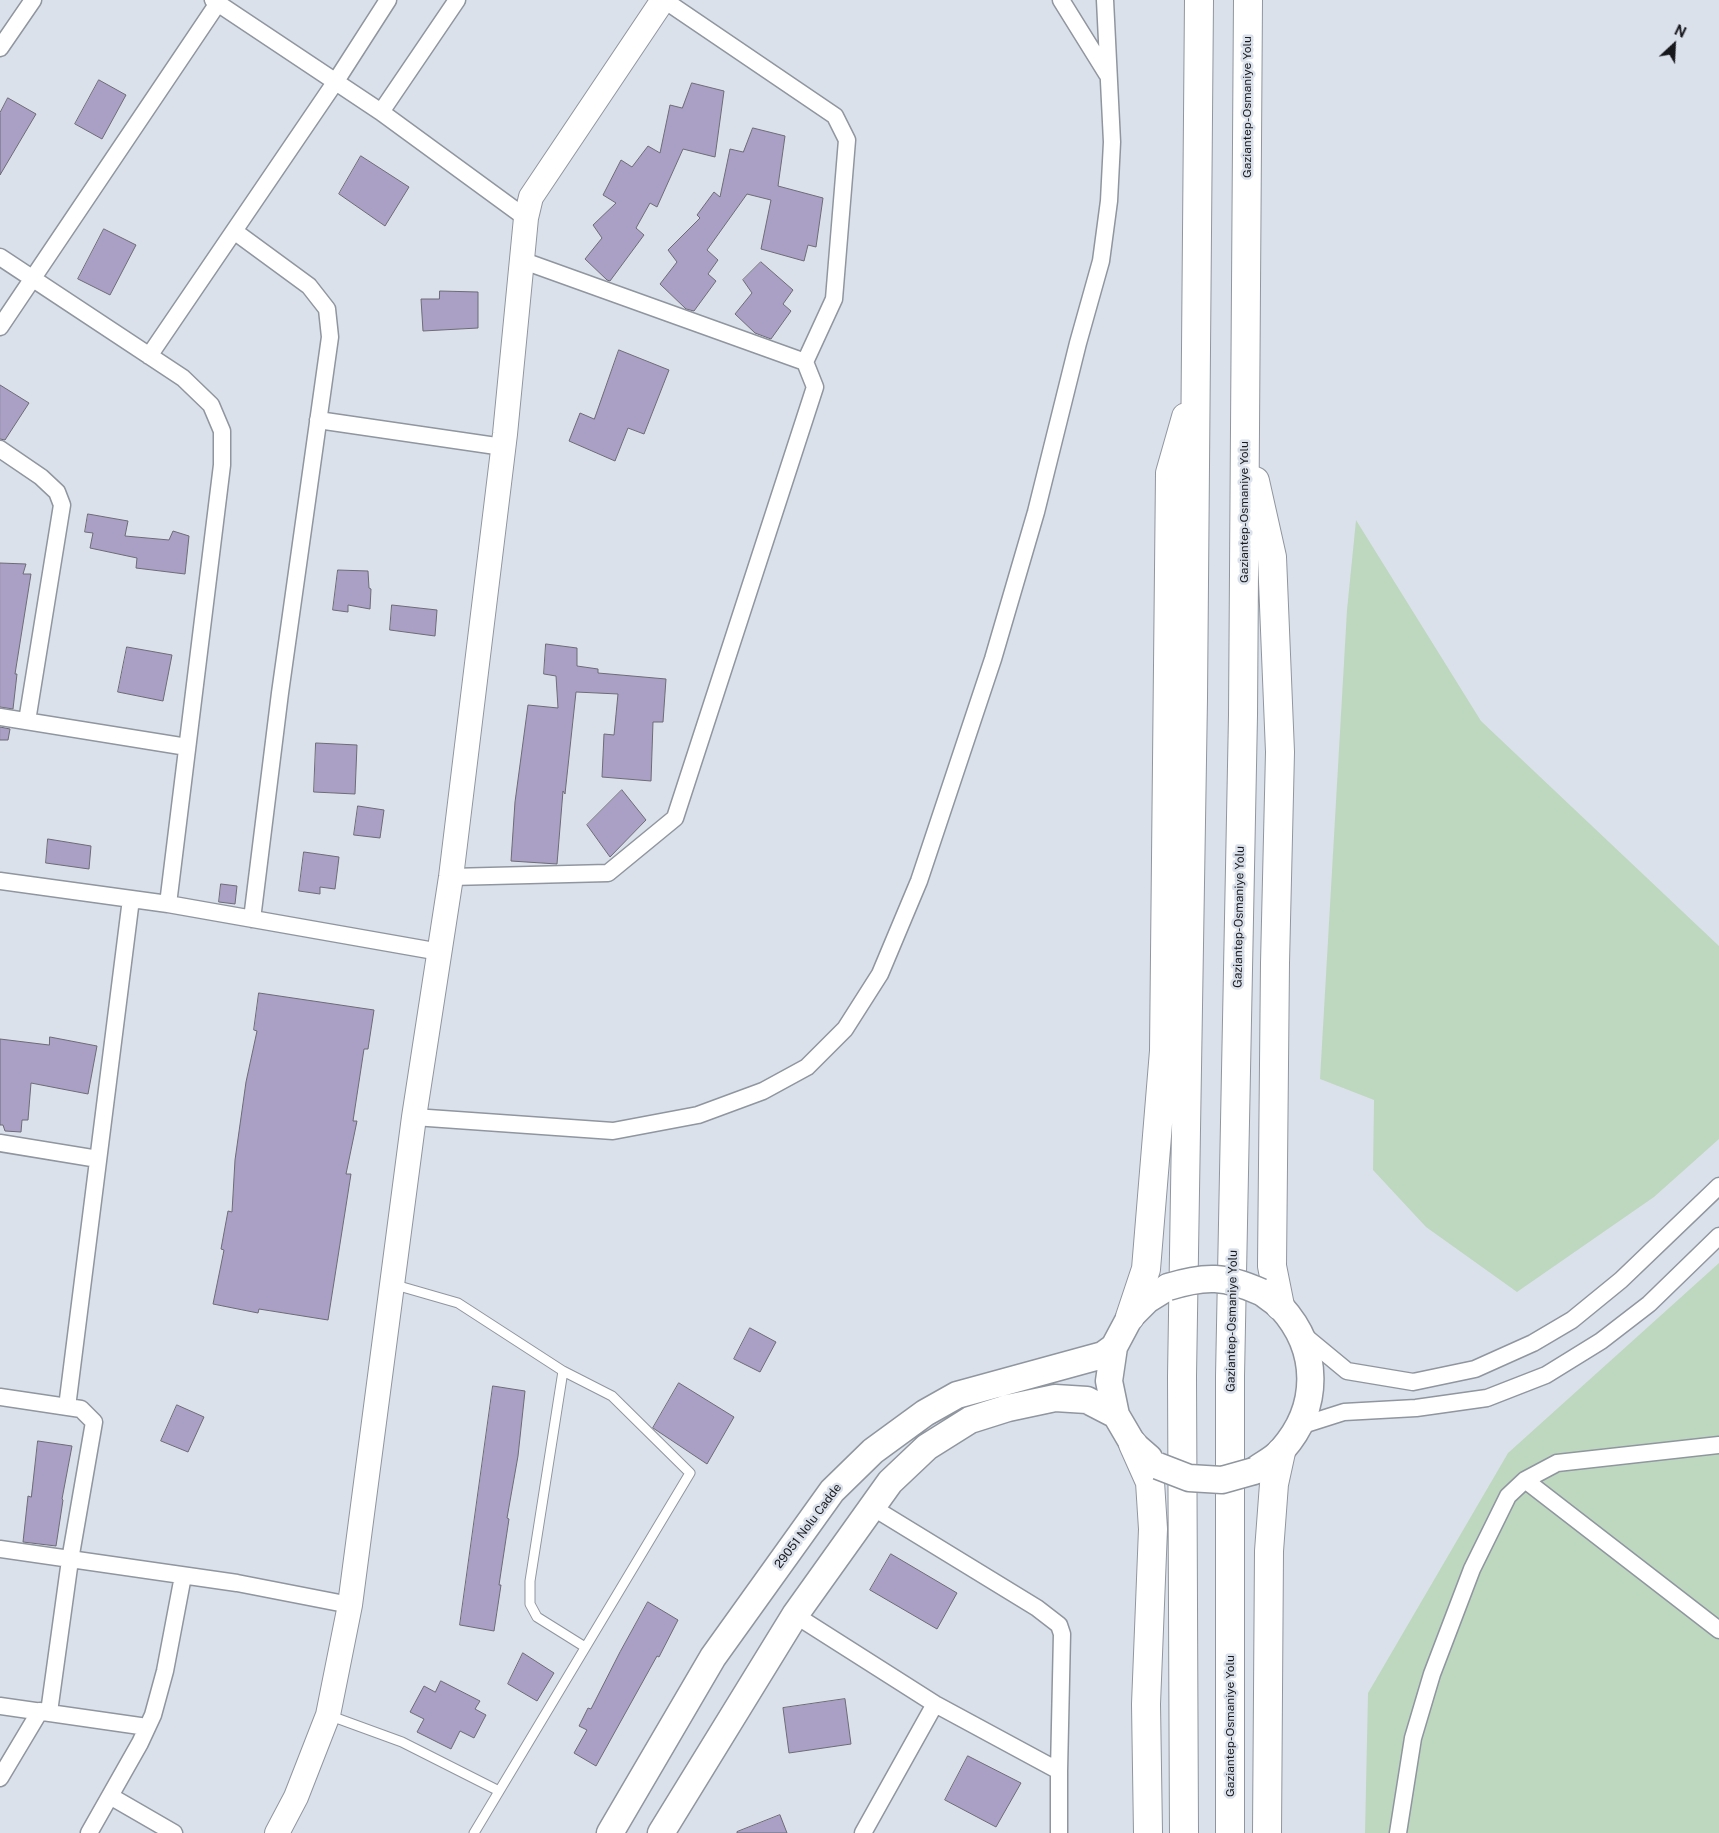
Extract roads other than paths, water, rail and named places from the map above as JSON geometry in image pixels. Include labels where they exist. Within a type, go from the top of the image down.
[{"type":"highway","points":[[1184,1833],[1182,1376],[1192,728],[1199,0]]},
{"type":"highway","name":"Gaziantep-Osmaniye Yolu","points":[[1230,1833],[1230,1376],[1243,715],[1248,0]]},
{"type":"highway","points":[[1130,1317],[1146,1269],[1164,1051],[1170,473],[1195,385]]},
{"type":"highway","points":[[1245,435],[1272,557],[1280,752],[1275,963],[1271,1299]]},
{"type":"highway","points":[[1133,1444],[1150,1482],[1153,1528],[1146,1704],[1148,1833]]},
{"type":"highway","points":[[1267,1833],[1269,1551],[1274,1484],[1281,1452]]},
{"type":"main road","points":[[1215,1278],[1239,1282],[1271,1299],[1300,1332],[1310,1363],[1310,1395],[1300,1426],[1281,1452],[1254,1470],[1222,1480],[1189,1478],[1158,1466],[1133,1444],[1116,1415],[1109,1381],[1114,1347],[1130,1317],[1147,1300],[1168,1287],[1191,1280],[1215,1278]]},
{"type":"main road","name":"29051 Nolu Cadde","points":[[610,1833],[713,1657],[832,1491],[872,1451],[925,1413],[957,1394],[1103,1355],[1114,1347]]},
{"type":"main road","points":[[661,1833],[795,1615],[890,1482],[927,1447],[970,1420],[1008,1408],[1055,1398],[1086,1400],[1116,1415]]},
{"type":"street","points":[[0,48],[33,0]]},
{"type":"street","points":[[149,356],[336,82],[388,0]]},
{"type":"street","points":[[380,112],[458,0]]},
{"type":"street","points":[[277,1833],[296,1797],[328,1715],[350,1605],[414,1117],[451,877],[503,447],[526,218],[531,197],[664,0],[835,116],[847,140],[834,299],[804,362]]},
{"type":"street","points":[[1060,0],[1109,77]]},
{"type":"street","points":[[414,1117],[613,1132],[698,1115],[763,1091],[807,1067],[845,1029],[880,974],[919,881],[994,659],[1036,512],[1078,343],[1101,261],[1109,201],[1111,162],[1105,0]]},
{"type":"street","points":[[0,327],[215,2],[380,112],[526,218]]},
{"type":"street","points":[[234,231],[309,286],[327,308],[330,336],[280,693],[252,919]]},
{"type":"street","points":[[0,257],[183,378],[211,405],[222,432],[222,465],[168,904]]},
{"type":"street","points":[[451,877],[608,873],[675,818],[815,387],[804,362],[521,260]]},
{"type":"street","points":[[318,420],[503,447]]},
{"type":"street","points":[[0,449],[41,477],[57,492],[62,506],[27,721]]},
{"type":"street","points":[[0,717],[187,747]]},
{"type":"street","points":[[0,881],[168,904],[440,952]]},
{"type":"street","points":[[67,1407],[131,899]]},
{"type":"street","points":[[0,1143],[98,1159]]},
{"type":"street","points":[[1300,1332],[1348,1371],[1414,1382],[1475,1369],[1533,1343],[1572,1320],[1621,1280],[1719,1186]]},
{"type":"street","points":[[1300,1426],[1344,1412],[1416,1408],[1487,1398],[1546,1375],[1600,1341],[1649,1304],[1719,1236]]},
{"type":"street","points":[[0,1397],[81,1409],[94,1422],[45,1712],[0,1778]]},
{"type":"street","points":[[1398,1833],[1413,1738],[1432,1674],[1472,1569],[1508,1496],[1525,1480],[1557,1462],[1719,1445]]},
{"type":"street","points":[[1525,1480],[1719,1630]]},
{"type":"street","points":[[872,1507],[1037,1608],[1059,1625],[1062,1634],[1059,1833]]},
{"type":"street","points":[[0,1549],[238,1583],[350,1605]]},
{"type":"street","points":[[89,1833],[153,1715],[165,1671],[183,1576]]},
{"type":"street","points":[[795,1615],[935,1704],[1059,1771]]},
{"type":"street","points":[[863,1833],[935,1704]]},
{"type":"street","points":[[0,1706],[147,1727]]},
{"type":"street","points":[[110,1796],[174,1833]]},
{"type":"lane","points":[[392,1284],[458,1303],[563,1370],[612,1396],[690,1473],[474,1833]]},
{"type":"lane","points":[[563,1370],[530,1581],[530,1604],[537,1618],[585,1647]]},
{"type":"lane","points":[[328,1715],[402,1742],[499,1791]]}]
